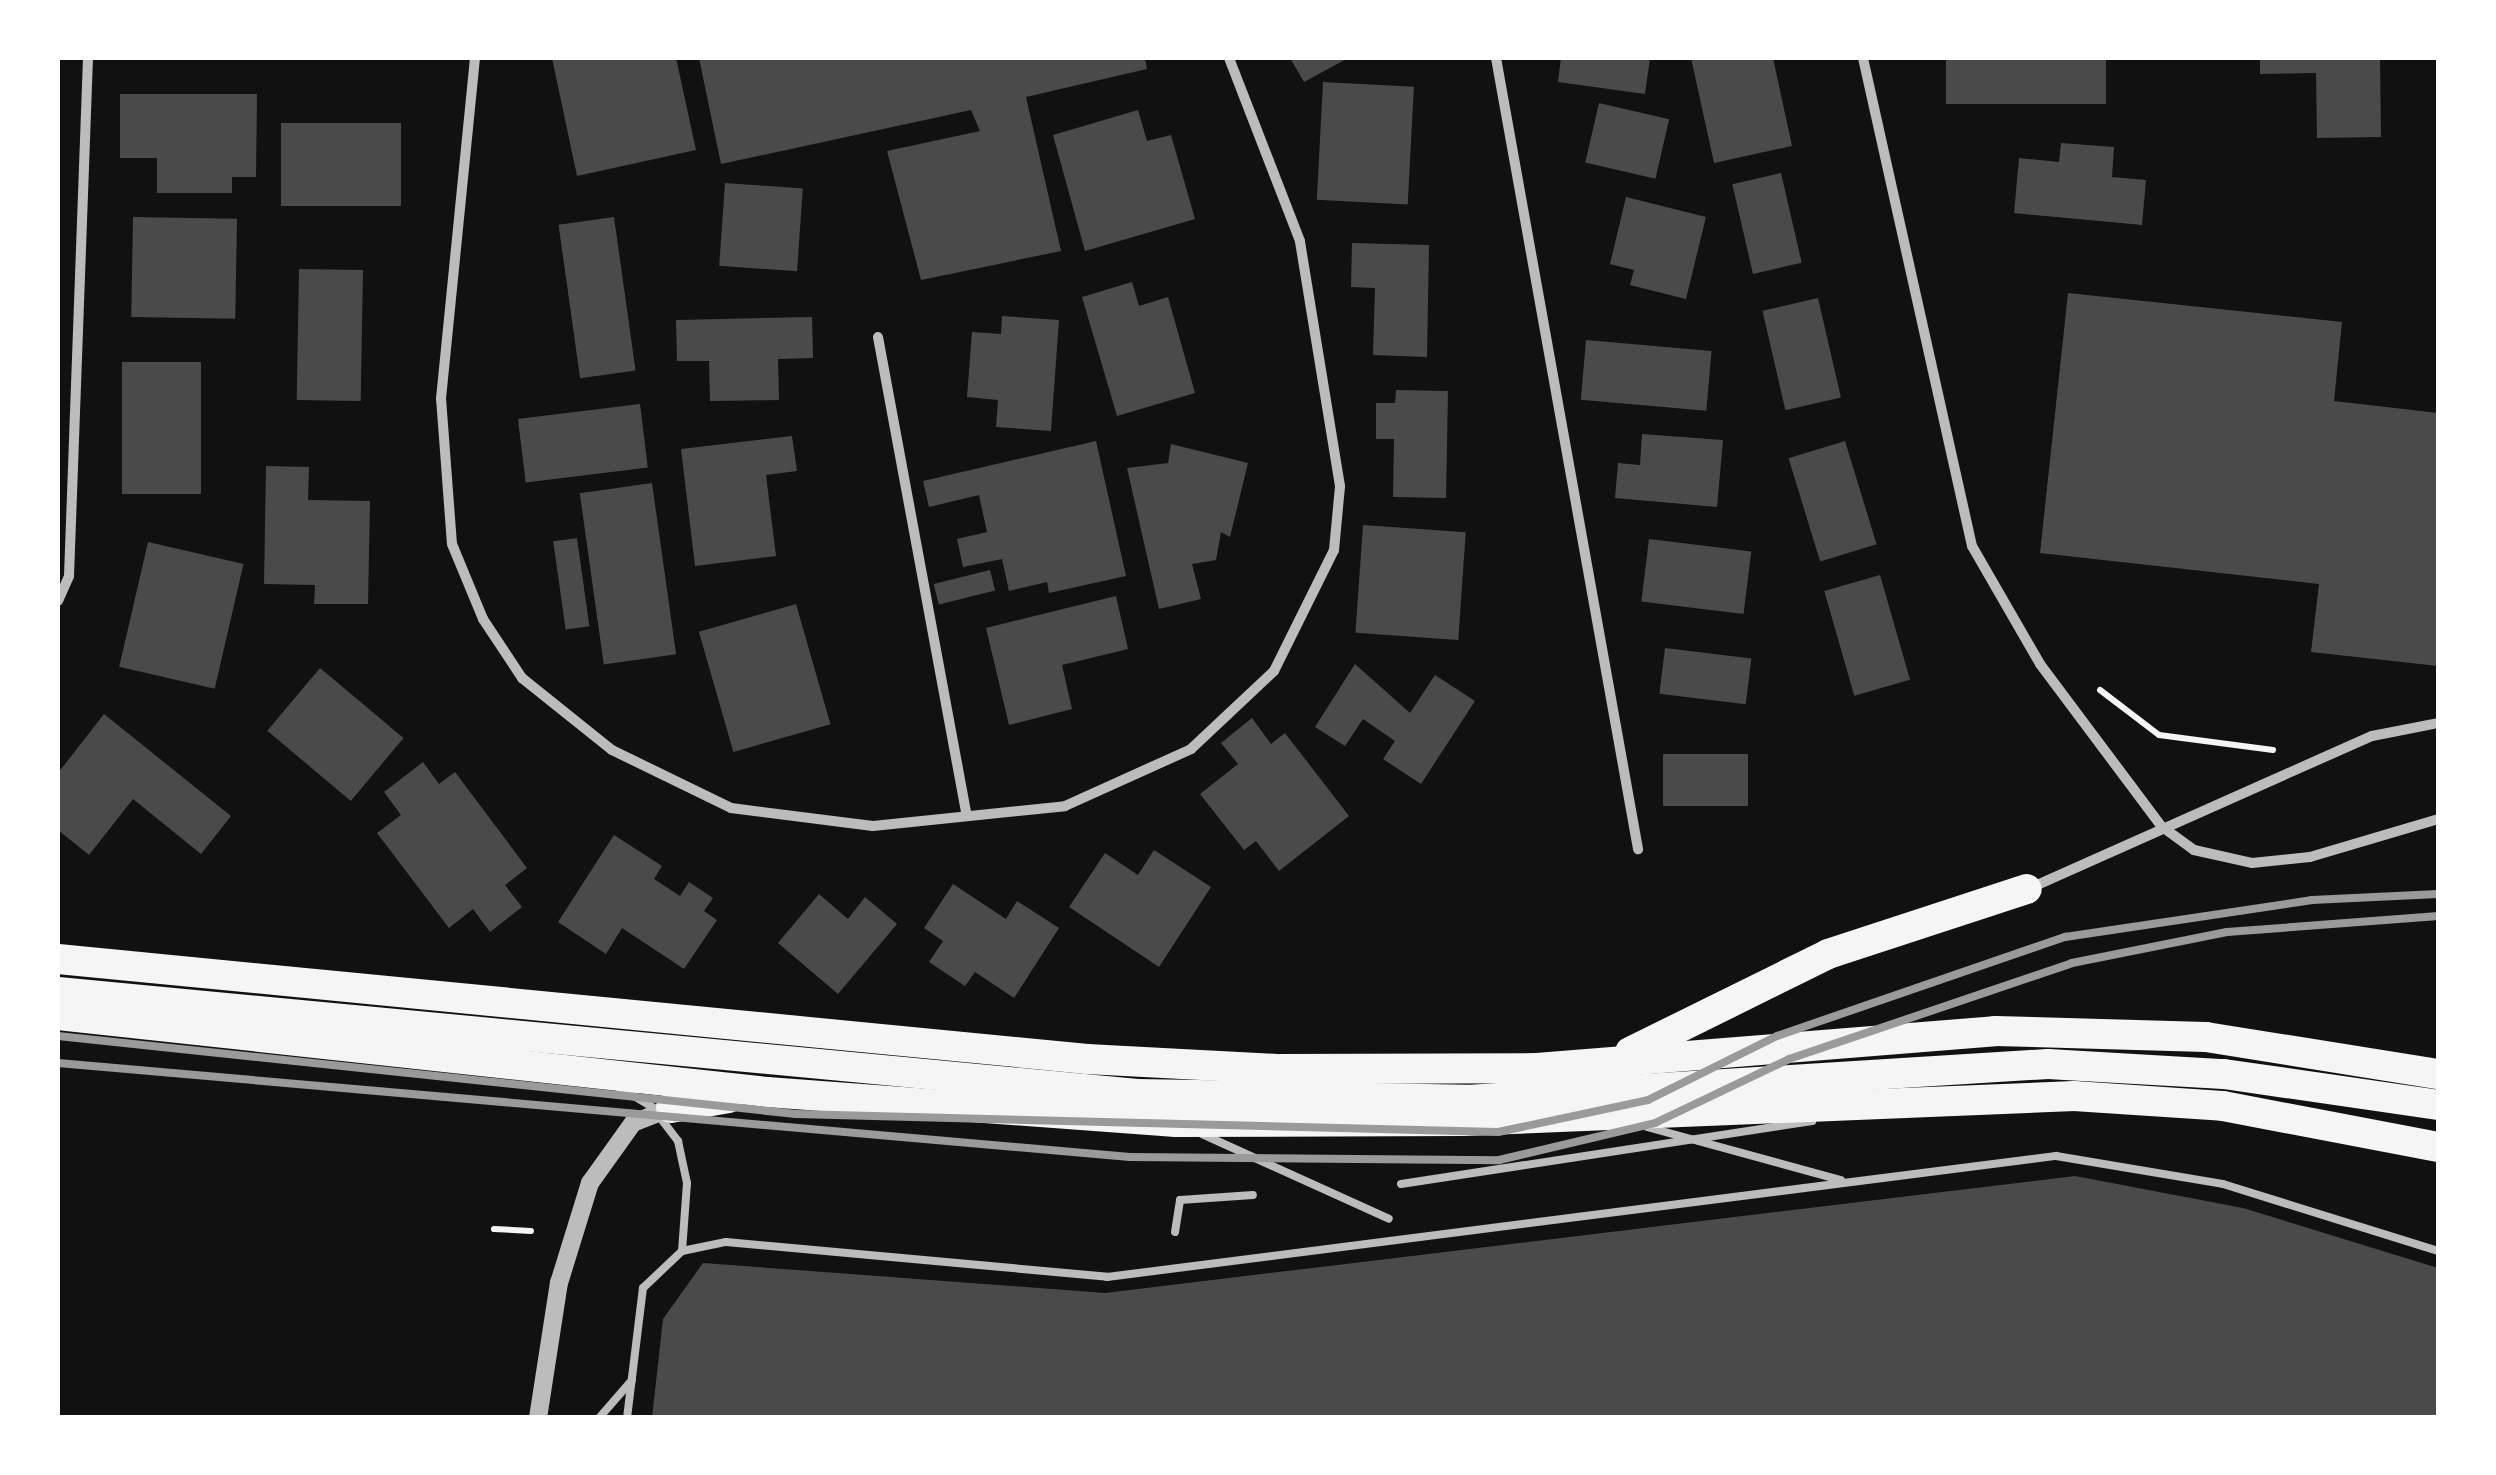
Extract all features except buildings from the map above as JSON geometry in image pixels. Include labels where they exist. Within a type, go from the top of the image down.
[{"type":"highway","points":[[1516,1098],[1828,954],[2027,889]]},
{"type":"highway","points":[[58,959],[1087,1060],[1282,1069],[1537,1068],[1838,1046],[2110,1032],[2300,1048],[2438,1074]]},
{"type":"highway","points":[[58,989],[1137,1094],[1516,1098],[2048,1064],[2224,1074],[2438,1105]]},
{"type":"highway","points":[[58,1015],[767,1092],[1176,1122],[2074,1096],[2223,1106],[2438,1148]]},
{"type":"highway","points":[[1838,1046],[2167,1085],[2438,1138]]},
{"type":"highway","points":[[671,1108],[767,1092]]},
{"type":"street","points":[[58,601],[69,576],[88,58]]},
{"type":"street","points":[[474,58],[441,398],[452,544],[493,634],[522,678],[612,750],[732,808],[873,826],[1065,806],[1191,748],[1274,671],[1334,550],[1340,486],[1300,242],[1229,58]]},
{"type":"street","points":[[1496,58],[1638,849]]},
{"type":"street","points":[[1863,58],[1972,546],[2040,664],[2160,826],[2184,846],[2252,863],[2310,857],[2438,819]]},
{"type":"street","points":[[878,337],[967,816]]},
{"type":"street","points":[[2027,889],[2160,826],[2372,736],[2438,723]]},
{"type":"street","points":[[538,1418],[559,1283],[590,1182],[634,1124],[671,1108]]},
{"type":"lane","points":[[58,989],[229,1025],[932,1100],[1562,1114],[1768,1157],[1845,1181]]},
{"type":"lane","points":[[514,1055],[612,1083],[652,1107],[678,1141],[682,1251]]},
{"type":"lane","points":[[1401,1184],[1923,1102]]},
{"type":"lane","points":[[1176,1122],[1389,1219]]},
{"type":"lane","points":[[627,1418],[643,1288],[682,1251],[726,1242],[1107,1277],[2056,1156],[2223,1184],[2438,1250]]},
{"type":"lane","points":[[1175,1232],[1180,1200],[1253,1195]]},
{"type":"lane","points":[[599,1418],[632,1380]]},
{"type":"path","points":[[2100,690],[2159,735],[2257,754],[2293,745]]},
{"type":"path","points":[[494,1229],[531,1231]]},
{"type":"railway","points":[[58,1036],[796,1114],[1498,1132],[1648,1100],[1777,1036],[2065,937],[2312,900],[2438,894]]},
{"type":"railway","points":[[58,1063],[1130,1157],[1499,1160],[1655,1123],[1789,1059],[2072,963],[2227,932],[2438,916]]}]
